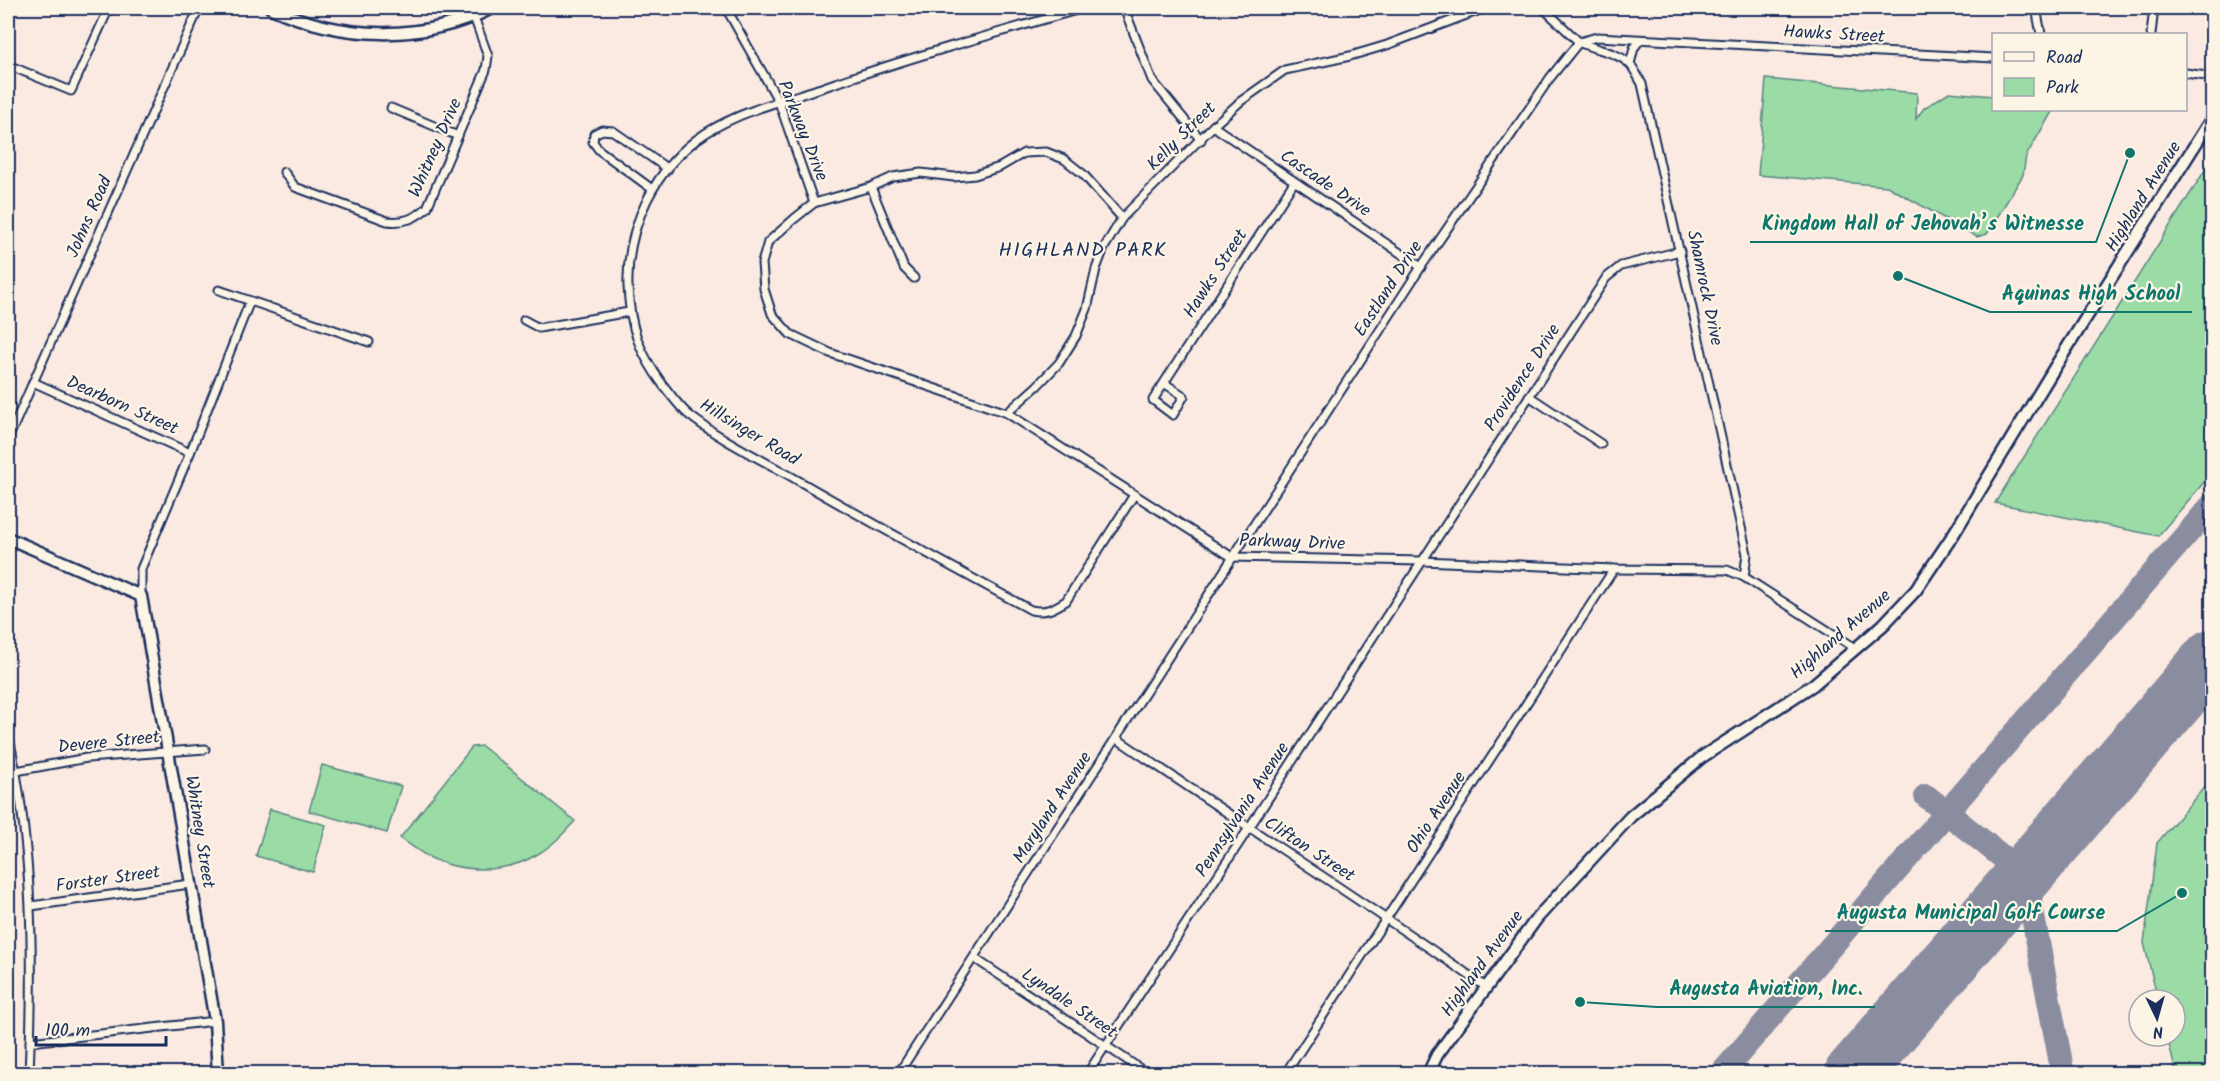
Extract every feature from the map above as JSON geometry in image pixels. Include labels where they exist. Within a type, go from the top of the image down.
[{"type":"main road","points":[[271,8],[302,21],[343,30],[381,34],[429,30],[474,17],[492,8]]},
{"type":"main road","name":"Highland Avenue","points":[[1428,1074],[1437,1055],[1537,918],[1631,816],[1702,757],[1813,685],[1883,625],[1916,590],[1953,535],[2055,367],[2212,118]]},
{"type":"main road","points":[[8,538],[141,596]]},
{"type":"main road","name":"Whitney Street","points":[[141,596],[214,1021],[218,1074]]},
{"type":"street","points":[[8,65],[71,91],[109,8]]},
{"type":"street","name":"Johns Road","points":[[8,439],[200,8]]},
{"type":"street","name":"Parkway Drive","points":[[726,8],[779,102],[814,203],[768,242],[762,263],[764,289],[772,314],[790,334],[830,353],[1007,413],[1232,557],[1422,561],[1614,569],[1727,570],[1744,577],[1855,648]]},
{"type":"street","name":"Hillsinger Road","points":[[1084,8],[913,57],[779,102],[707,133],[685,150],[668,169],[652,189],[640,212],[627,265],[629,312],[640,349],[666,389],[687,414],[847,509],[1020,604],[1041,612],[1051,610],[1066,601],[1134,495]]},
{"type":"street","points":[[1124,8],[1152,80],[1201,140]]},
{"type":"street","name":"Kelly Street","points":[[1007,413],[1059,363],[1076,336],[1087,309],[1096,269],[1104,248],[1122,218],[1213,126],[1241,101],[1285,70],[1387,45],[1485,8]]},
{"type":"street","points":[[1543,8],[1579,42],[1592,49],[1616,54],[1630,64],[1634,48],[1640,39]]},
{"type":"street","points":[[2036,8],[2041,33]]},
{"type":"street","points":[[2151,33],[2154,8]]},
{"type":"street","name":"Whitney Drive","points":[[284,172],[295,188],[387,221],[400,222],[415,218],[427,208],[486,70],[488,56],[474,17]]},
{"type":"street","name":"Hawks Street","points":[[1579,42],[1597,37],[1992,58]]},
{"type":"street","name":"Eastland Drive","points":[[1232,557],[1421,267],[1550,78],[1579,42]]},
{"type":"street","name":"Shamrock Drive","points":[[1630,64],[1642,84],[1680,251],[1747,554],[1744,577]]},
{"type":"street","points":[[2187,73],[2212,77]]},
{"type":"street","points":[[391,108],[458,136]]},
{"type":"street","name":"Cascade Drive","points":[[1213,126],[1421,267]]},
{"type":"street","points":[[652,189],[599,150],[593,142],[594,134],[602,130],[613,131],[668,169]]},
{"type":"street","points":[[814,203],[871,187],[893,177],[921,173],[954,177],[975,175],[1000,167],[1024,153],[1046,152],[1064,159],[1083,174],[1122,218]]},
{"type":"street","name":"Hawks Street","points":[[1164,383],[1184,396],[1173,415],[1153,400],[1294,182]]},
{"type":"street","points":[[871,187],[904,268],[914,278]]},
{"type":"street","name":"Providence Drive","points":[[1422,561],[1606,278],[1621,266],[1680,251]]},
{"type":"street","points":[[219,290],[369,342]]},
{"type":"street","points":[[190,453],[250,301]]},
{"type":"street","points":[[524,320],[539,328],[629,312]]},
{"type":"street","name":"Dearborn Street","points":[[33,382],[190,453],[141,569],[141,596]]},
{"type":"street","points":[[1529,396],[1601,444]]},
{"type":"street","name":"Maryland Avenue","points":[[898,1074],[1232,557]]},
{"type":"street","name":"Pennsylvania Avenue","points":[[1087,1074],[1422,561]]},
{"type":"street","name":"Ohio Avenue","points":[[1285,1074],[1614,569]]},
{"type":"street","points":[[8,733],[16,771],[31,906],[29,1074]]},
{"type":"street","name":"Clifton Street","points":[[1116,738],[1387,918],[1486,987]]},
{"type":"street","name":"Devere Street","points":[[16,771],[87,758],[205,749]]},
{"type":"street","name":"Forster Street","points":[[31,906],[190,884]]},
{"type":"street","name":"Lyndale Street","points":[[974,958],[1148,1074]]},
{"type":"street","points":[[30,1042],[214,1021]]},
{"type":"green space","points":[[1766,79],[1917,93],[1916,119],[1924,108],[1949,92],[1992,96],[1992,111],[2052,112],[2026,156],[2023,175],[1987,234],[1977,237],[1887,186],[1758,175]]},
{"type":"green space","points":[[2212,159],[2212,473],[2158,536],[1995,503]]},
{"type":"green space","points":[[482,746],[575,821],[542,852],[524,861],[510,866],[482,869],[453,866],[424,854],[400,838],[472,747]]},
{"type":"green space","points":[[322,765],[401,786],[387,833],[309,811]]},
{"type":"green space","points":[[2212,778],[2212,1073],[2176,1073],[2170,1048],[2187,1048],[2187,988],[2155,988],[2144,943],[2157,843]]},
{"type":"green space","points":[[270,809],[326,825],[313,872],[256,856]]},
{"type":"taxiway","points":[[1721,1074],[2212,505]]},
{"type":"taxiway","points":[[1926,796],[2025,875],[2063,1074]]},
{"type":"runway","points":[[1853,1074],[2212,658]]},
{"type":"place","name":"Kingdom Hall of Jehovah’s Witnesse","points":[[2130,153]]},
{"type":"place","name":"Aquinas High School","points":[[1898,276]]},
{"type":"place","name":"Augusta Municipal Golf Course","points":[[2182,893]]},
{"type":"place","name":"Augusta Aviation, Inc.","points":[[1580,1002]]},
{"type":"district","name":"HIGHLAND PARK","points":[[1083,251]]}]
